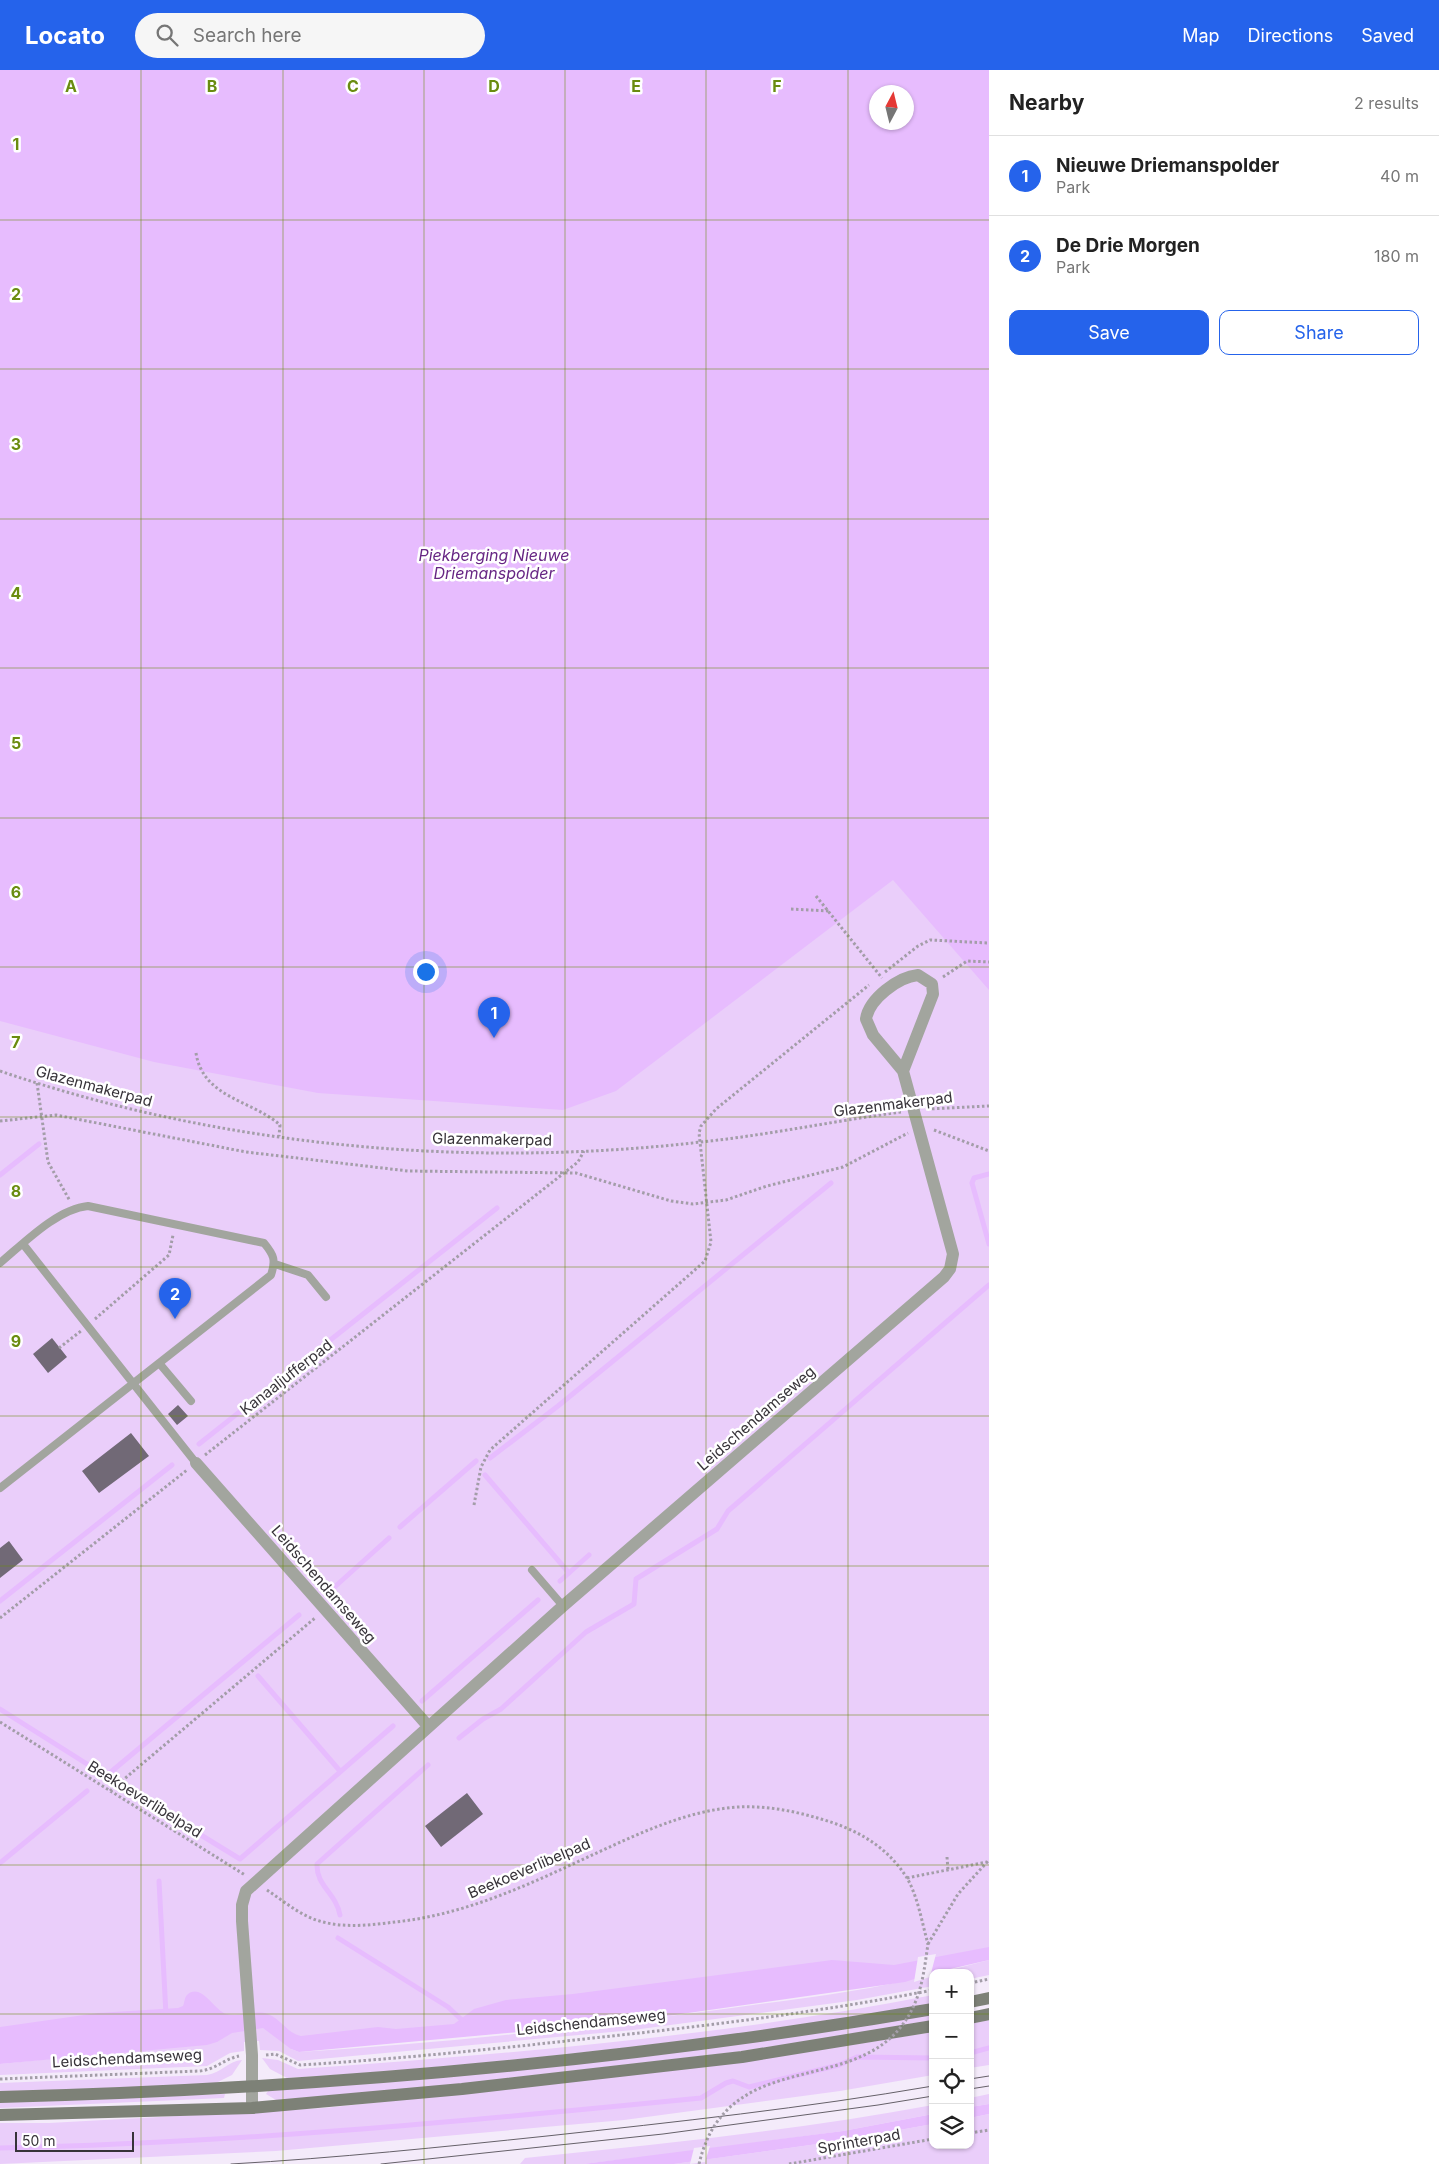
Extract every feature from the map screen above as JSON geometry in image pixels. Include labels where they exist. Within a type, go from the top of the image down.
[{"type":"main road","points":[[974,2001],[989,1998]]},
{"type":"main road","points":[[0,2097],[252,2086],[458,2070],[679,2048],[838,2025],[929,2009]]},
{"type":"main road","points":[[974,2017],[989,2014]]},
{"type":"main road","points":[[0,2115],[252,2108],[462,2089],[732,2058],[929,2027]]},
{"type":"street","name":"Leidschendamseweg","points":[[252,2108],[251,2034],[242,1905],[246,1890],[564,1606],[937,1283],[950,1269],[954,1254],[903,1071],[873,1034],[866,1019],[872,1003],[909,976],[918,974],[932,984]]},
{"type":"street","points":[[903,1071],[934,994],[932,984]]},
{"type":"street","name":"Leidschendamseweg","points":[[196,1463],[428,1726]]},
{"type":"lane","points":[[0,1263],[62,1213],[74,1208],[88,1206],[264,1243],[274,1254],[275,1264],[271,1275],[0,1488]]},
{"type":"lane","points":[[24,1244],[196,1463]]},
{"type":"lane","points":[[275,1264],[308,1275],[326,1297]]},
{"type":"lane","points":[[159,1363],[191,1401]]},
{"type":"lane","points":[[532,1570],[564,1606]]},
{"type":"path","points":[[816,896],[890,989]]},
{"type":"path","points":[[791,910],[830,912]]},
{"type":"path","points":[[474,1504],[481,1467],[490,1450],[705,1261],[711,1242],[699,1143],[701,1126],[707,1118],[918,946],[930,940],[989,943]]},
{"type":"path","points":[[932,984],[967,961],[989,962]]},
{"type":"path","points":[[196,1053],[200,1067],[217,1090],[272,1118],[280,1125],[279,1136]]},
{"type":"path","name":"Glazenmakerpad","points":[[0,1071],[148,1112],[279,1136],[337,1143],[484,1152],[584,1151],[699,1143],[913,1110],[989,1106]]},
{"type":"path","points":[[38,1083],[48,1162],[74,1208]]},
{"type":"path","points":[[0,1121],[56,1115],[213,1146],[329,1163],[408,1170],[576,1173],[671,1201],[706,1204],[843,1167],[908,1133],[920,1130],[937,1130],[989,1151]]},
{"type":"path","name":"Kanaaljufferpad","points":[[0,1618],[578,1162],[584,1151]]},
{"type":"path","points":[[59,1348],[88,1326],[169,1255],[176,1224]]},
{"type":"path","points":[[110,1791],[325,1610]]},
{"type":"path","name":"Beekoeverlibelpad","points":[[0,1722],[254,1881],[301,1914],[323,1922],[369,1925],[405,1921],[446,1913],[484,1902],[524,1886],[636,1834],[692,1814],[728,1807],[749,1807],[800,1812],[856,1831],[878,1845],[907,1878],[928,1944]]},
{"type":"path","points":[[947,1857],[948,1870]]},
{"type":"path","points":[[907,1878],[988,1861]]},
{"type":"path","points":[[699,2164],[706,2142],[716,2122],[736,2100],[768,2083],[801,2076],[866,2055],[895,2032],[914,2004],[922,1980],[928,1944],[958,1894],[988,1861]]},
{"type":"path","points":[[974,1982],[989,1979]]},
{"type":"path","name":"Leidschendamseweg","points":[[0,2079],[209,2070],[231,2058],[252,2055],[275,2054],[300,2065],[526,2046],[839,2007],[929,1991]]},
{"type":"path","points":[[974,2132],[989,2130]]},
{"type":"path","name":"Sprinterpad","points":[[789,2164],[929,2140]]},
{"type":"shaded area","points":[[0,70],[989,70],[989,1954],[291,2049],[299,2052],[405,2044],[618,2022],[882,1986],[929,1975],[929,1987],[857,2000],[633,2030],[298,2061],[279,2051],[260,2050],[259,2041],[244,2042],[244,2051],[230,2053],[207,2066],[0,2075],[0,2064],[117,2052],[0,2052]]},
{"type":"shaded area","points":[[989,1960],[989,1975],[974,1978],[974,1969],[954,1969]]},
{"type":"shaded area","points":[[929,1996],[929,2006],[772,2029],[692,2040],[449,2066],[287,2078],[270,2069],[262,2058],[278,2060],[298,2069],[457,2057],[617,2042],[776,2022]]},
{"type":"shaded area","points":[[929,2014],[929,2023],[735,2052],[425,2088],[276,2100],[266,2094],[268,2091]]},
{"type":"shaded area","points":[[989,2020],[989,2065],[974,2067],[974,2023]]},
{"type":"shaded area","points":[[929,2033],[929,2076],[840,2091],[624,2120],[276,2151],[0,2164],[0,2123],[49,2123],[324,2108],[748,2061]]},
{"type":"shaded area","points":[[242,2060],[232,2075],[214,2084],[0,2092],[0,2083],[207,2075],[233,2062]]},
{"type":"shaded area","points":[[225,2094],[224,2098],[0,2108],[0,2102]]},
{"type":"shaded area","points":[[989,2094],[989,2104],[974,2106],[974,2097]]},
{"type":"shaded area","points":[[929,2106],[929,2115],[843,2131],[583,2164],[520,2164],[525,2158],[679,2142]]},
{"type":"shaded area","points":[[989,2114],[989,2164],[673,2164],[832,2142],[929,2125],[929,2149],[974,2149],[974,2117]]},
{"type":"water","name":"Piekberging Nieuwe Driemanspolder","points":[[0,70],[989,70],[989,990],[893,880],[616,1091],[563,1110],[318,1093],[154,1062],[0,1021]]},
{"type":"water","points":[[989,1947],[989,1960],[950,1969],[929,1969],[929,1974],[905,1982],[618,2023],[299,2052],[291,2049],[263,2028],[232,2033],[217,2042],[207,2045],[0,2064],[0,2027],[98,2013],[178,2008],[183,2006],[186,1996],[192,1992],[202,1994],[221,2012],[226,2014],[236,2015],[258,2012],[273,2016],[292,2032],[301,2036],[378,2027],[396,2029],[454,2024],[474,2009],[506,2000],[573,1994],[832,1960],[894,1965]]},
{"type":"water","points":[[989,2104],[989,2114],[974,2117],[974,2106]]},
{"type":"water","points":[[929,2115],[929,2125],[832,2142],[674,2164],[583,2164],[843,2131]]},
{"type":"pier","points":[[936,1954],[932,1969],[929,1969],[929,1977],[914,1982],[918,1957]]},
{"type":"pier","points":[[710,2146],[705,2162],[690,2164],[694,2148]]},
{"type":"building","points":[[52,1338],[67,1357],[48,1373],[33,1354]]},
{"type":"building","points":[[178,1405],[188,1416],[177,1425],[168,1414]]},
{"type":"building","points":[[131,1433],[149,1456],[99,1493],[82,1471]]},
{"type":"building","points":[[9,1541],[23,1560],[0,1578],[0,1548]]},
{"type":"building","points":[[467,1793],[483,1814],[441,1847],[425,1826]]},
{"type":"waterway","points":[[0,1175],[39,1144]]},
{"type":"waterway","points":[[989,1174],[974,1178],[972,1183],[989,1244]]},
{"type":"waterway","points":[[490,1458],[558,1406],[831,1183]]},
{"type":"waterway","points":[[199,1444],[497,1208]]},
{"type":"waterway","points":[[459,1738],[483,1719],[501,1709],[586,1632],[634,1604],[636,1579],[717,1529],[728,1511],[989,1285]]},
{"type":"waterway","points":[[400,1527],[476,1461]]},
{"type":"waterway","points":[[0,1601],[172,1465]]},
{"type":"waterway","points":[[485,1475],[569,1573]]},
{"type":"waterway","points":[[329,1592],[389,1538]]},
{"type":"waterway","points":[[560,1581],[589,1555]]},
{"type":"waterway","points":[[422,1701],[538,1600]]},
{"type":"waterway","points":[[0,1709],[106,1776],[299,1615]]},
{"type":"waterway","points":[[258,1676],[340,1771]]},
{"type":"waterway","points":[[134,1794],[240,1859],[393,1726]]},
{"type":"waterway","points":[[340,1915],[335,1901],[320,1878],[317,1864],[428,1765]]},
{"type":"waterway","points":[[0,1863],[87,1791]]},
{"type":"waterway","points":[[159,1881],[166,2015]]},
{"type":"waterway","points":[[338,1938],[448,2007],[464,2022]]},
{"type":"waterway","points":[[974,2052],[989,2048]]},
{"type":"waterway","points":[[0,2148],[264,2136],[614,2107],[701,2098],[726,2083],[733,2081],[749,2087],[839,2065],[857,2057],[929,2058]]},
{"type":"tram line","points":[[974,2078],[989,2076]]},
{"type":"tram line","points":[[974,2088],[989,2086]]},
{"type":"tram line","points":[[231,2164],[389,2152],[644,2125],[789,2108],[929,2087]]},
{"type":"tram line","points":[[381,2164],[663,2134],[929,2097]]},
{"type":"place","name":"Nieuwe Driemanspolder","points":[[494,1038]]},
{"type":"place","name":"De Drie Morgen","points":[[175,1319]]}]
